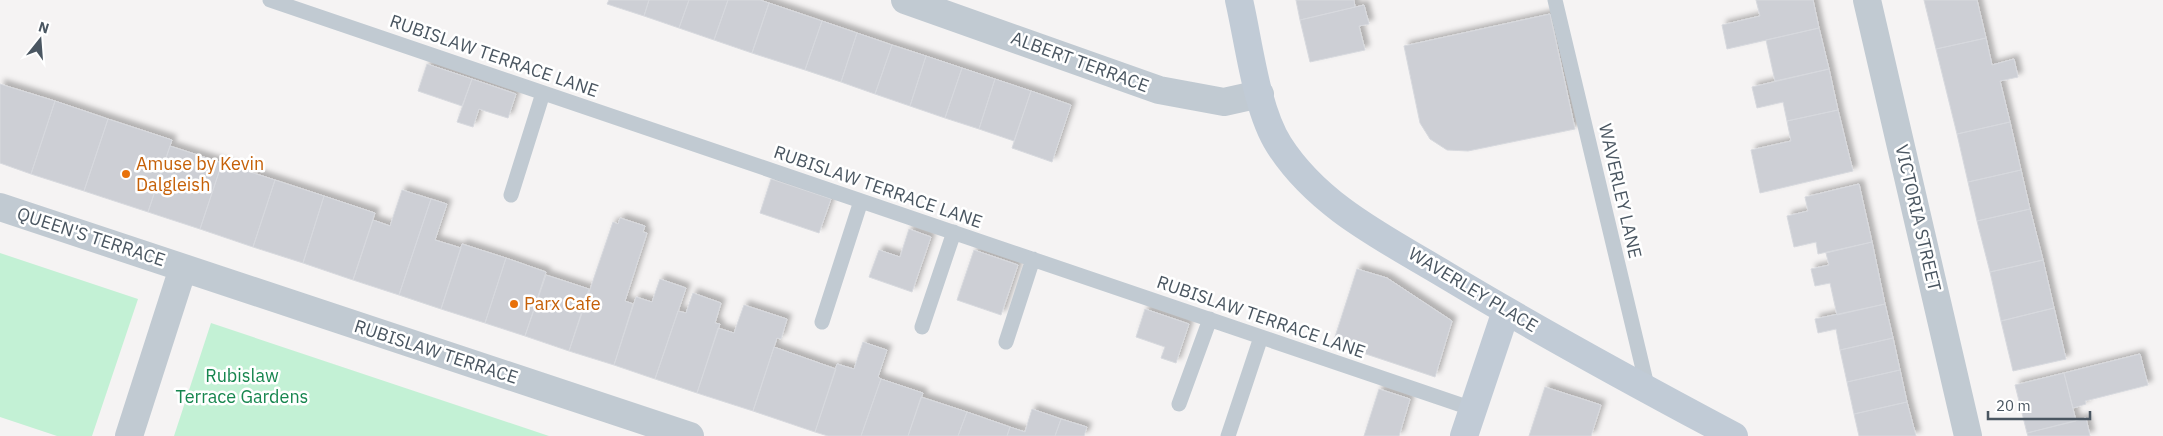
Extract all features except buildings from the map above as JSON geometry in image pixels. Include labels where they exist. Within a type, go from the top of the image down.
[{"type":"street","name":"ALBERT TERRACE","points":[[905,0],[955,9],[1159,90],[1224,102],[1260,94]]},
{"type":"street","name":"WAVERLEY PLACE","points":[[1239,0],[1268,123],[1279,145],[1306,179],[1340,211],[1506,311],[1734,436]]},
{"type":"street","name":"VICTORIA STREET","points":[[1867,0],[1968,436]]},
{"type":"street","name":"QUEEN'S TERRACE","points":[[0,207],[183,268]]},
{"type":"street","points":[[129,436],[183,268]]},
{"type":"street","name":"RUBISLAW TERRACE","points":[[183,268],[690,436]]},
{"type":"street","points":[[1464,436],[1506,311]]},
{"type":"lane","name":"RUBISLAW TERRACE LANE","points":[[270,0],[1473,409]]},
{"type":"lane","name":"WAVERLEY LANE","points":[[1555,0],[1648,390]]},
{"type":"lane","points":[[511,195],[543,93]]},
{"type":"lane","points":[[822,322],[861,201]]},
{"type":"lane","points":[[922,327],[954,232]]},
{"type":"lane","points":[[1006,342],[1033,259]]},
{"type":"lane","points":[[1179,404],[1210,320]]},
{"type":"lane","points":[[1228,436],[1261,337]]},
{"type":"green space","points":[[0,253],[138,299],[92,436],[57,436],[0,417]]},
{"type":"green space","name":"Rubislaw Terrace Gardens","points":[[211,323],[549,436],[174,436]]},
{"type":"place","name":"Amuse by Kevin Dalgleish","points":[[126,174]]},
{"type":"place","name":"Parx Cafe","points":[[514,304]]}]
